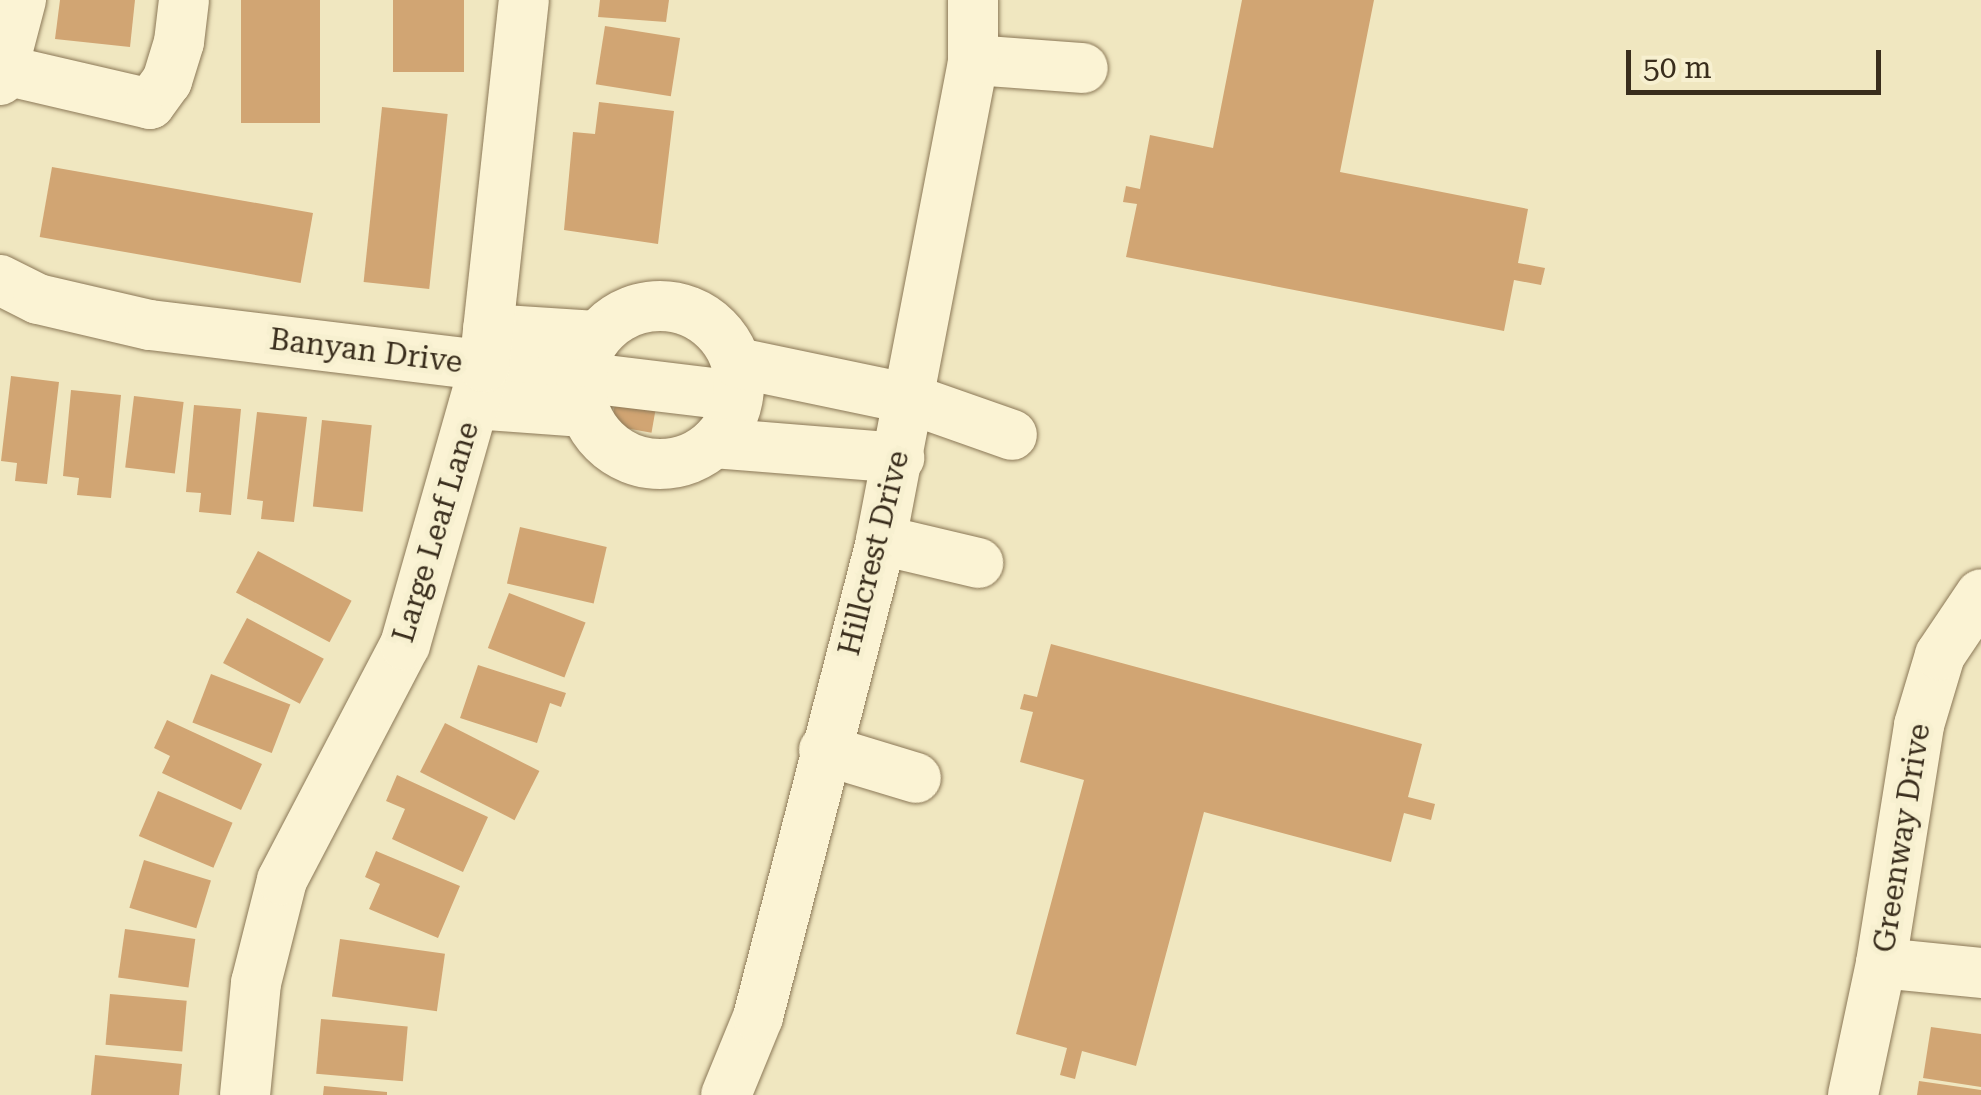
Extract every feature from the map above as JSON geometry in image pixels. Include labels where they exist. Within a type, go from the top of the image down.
[{"type":"street","points":[[22,0],[1,73],[150,104],[167,81],[184,0]]},
{"type":"street","name":"Large Leaf Lane","points":[[244,1095],[256,983],[282,880],[405,645],[482,366],[524,0]]},
{"type":"street","name":"Hillcrest Drive","points":[[726,1095],[758,1017],[881,540],[972,60],[973,0]]},
{"type":"street","points":[[972,60],[1083,68]]},
{"type":"street","name":"Banyan Drive","points":[[0,280],[38,299],[150,325],[482,366],[738,380],[910,400],[1012,435]]},
{"type":"street","points":[[665,305],[690,311],[712,325],[738,380],[730,422],[714,442],[692,458],[667,464],[641,462],[617,452],[598,435],[587,374],[627,313],[665,305]]},
{"type":"street","points":[[714,442],[898,458]]},
{"type":"street","points":[[881,540],[978,563]]},
{"type":"street","name":"Greenway Drive","points":[[1853,1095],[1881,963],[1919,725],[1940,655],[1981,594]]},
{"type":"street","points":[[824,750],[916,778]]},
{"type":"street","points":[[1881,963],[1981,973]]},
{"type":"building","points":[[60,0],[135,0],[130,47],[55,39]]},
{"type":"building","points":[[241,0],[320,0],[320,123],[241,123]]},
{"type":"building","points":[[393,0],[464,0],[464,72],[393,72]]},
{"type":"building","points":[[600,0],[669,0],[666,22],[598,17]]},
{"type":"building","points":[[1242,0],[1374,0],[1340,172],[1528,209],[1518,263],[1545,268],[1541,285],[1514,280],[1504,331],[1126,257],[1137,204],[1123,202],[1126,186],[1140,189],[1150,135],[1213,148]]},
{"type":"building","points":[[605,26],[680,38],[671,96],[596,84]]},
{"type":"building","points":[[599,102],[674,111],[658,244],[564,230],[573,132],[595,134]]},
{"type":"building","points":[[382,107],[448,114],[429,289],[364,282]]},
{"type":"building","points":[[52,167],[313,213],[301,283],[40,237]]},
{"type":"building","points":[[11,376],[59,382],[47,484],[15,481],[17,463],[1,461]]},
{"type":"building","points":[[71,390],[121,395],[111,498],[77,495],[79,478],[63,476]]},
{"type":"building","points":[[134,396],[184,402],[175,474],[125,467]]},
{"type":"building","points":[[616,398],[656,405],[652,433],[611,426]]},
{"type":"building","points":[[194,405],[241,409],[231,515],[199,512],[201,493],[186,492]]},
{"type":"building","points":[[257,412],[307,417],[294,522],[261,519],[263,501],[247,499]]},
{"type":"building","points":[[322,420],[372,425],[363,512],[313,507]]},
{"type":"building","points":[[520,527],[607,547],[594,604],[507,584]]},
{"type":"building","points":[[258,551],[352,601],[330,642],[236,592]]},
{"type":"building","points":[[509,593],[586,622],[564,677],[488,648]]},
{"type":"building","points":[[247,618],[324,659],[300,704],[223,663]]},
{"type":"building","points":[[1051,644],[1422,744],[1408,797],[1435,804],[1431,820],[1404,813],[1391,862],[1204,812],[1136,1066],[1082,1051],[1075,1079],[1060,1075],[1067,1048],[1016,1034],[1084,780],[1020,762],[1033,712],[1020,709],[1024,694],[1037,697]]},
{"type":"building","points":[[478,665],[566,693],[561,707],[550,703],[537,743],[460,718]]},
{"type":"building","points":[[211,674],[290,704],[272,753],[192,723]]},
{"type":"building","points":[[167,720],[262,764],[241,810],[162,773],[170,756],[154,748]]},
{"type":"building","points":[[445,723],[539,771],[514,820],[420,772]]},
{"type":"building","points":[[397,775],[488,817],[463,872],[392,839],[405,809],[386,801]]},
{"type":"building","points":[[158,791],[233,823],[213,868],[139,836]]},
{"type":"building","points":[[376,851],[460,886],[438,938],[369,909],[380,884],[365,877]]},
{"type":"building","points":[[144,860],[211,880],[196,928],[129,908]]},
{"type":"building","points":[[125,929],[195,939],[188,987],[118,978]]},
{"type":"building","points":[[340,939],[445,954],[437,1011],[332,996]]},
{"type":"building","points":[[110,994],[187,1001],[182,1052],[106,1045]]},
{"type":"building","points":[[321,1019],[408,1027],[403,1081],[316,1074]]},
{"type":"building","points":[[1931,1027],[1981,1034],[1981,1087],[1923,1078]]},
{"type":"building","points":[[95,1055],[182,1064],[179,1095],[91,1095]]},
{"type":"building","points":[[1919,1081],[1981,1090],[1981,1095],[1917,1095]]},
{"type":"building","points":[[324,1086],[387,1092],[387,1095],[323,1095]]}]
